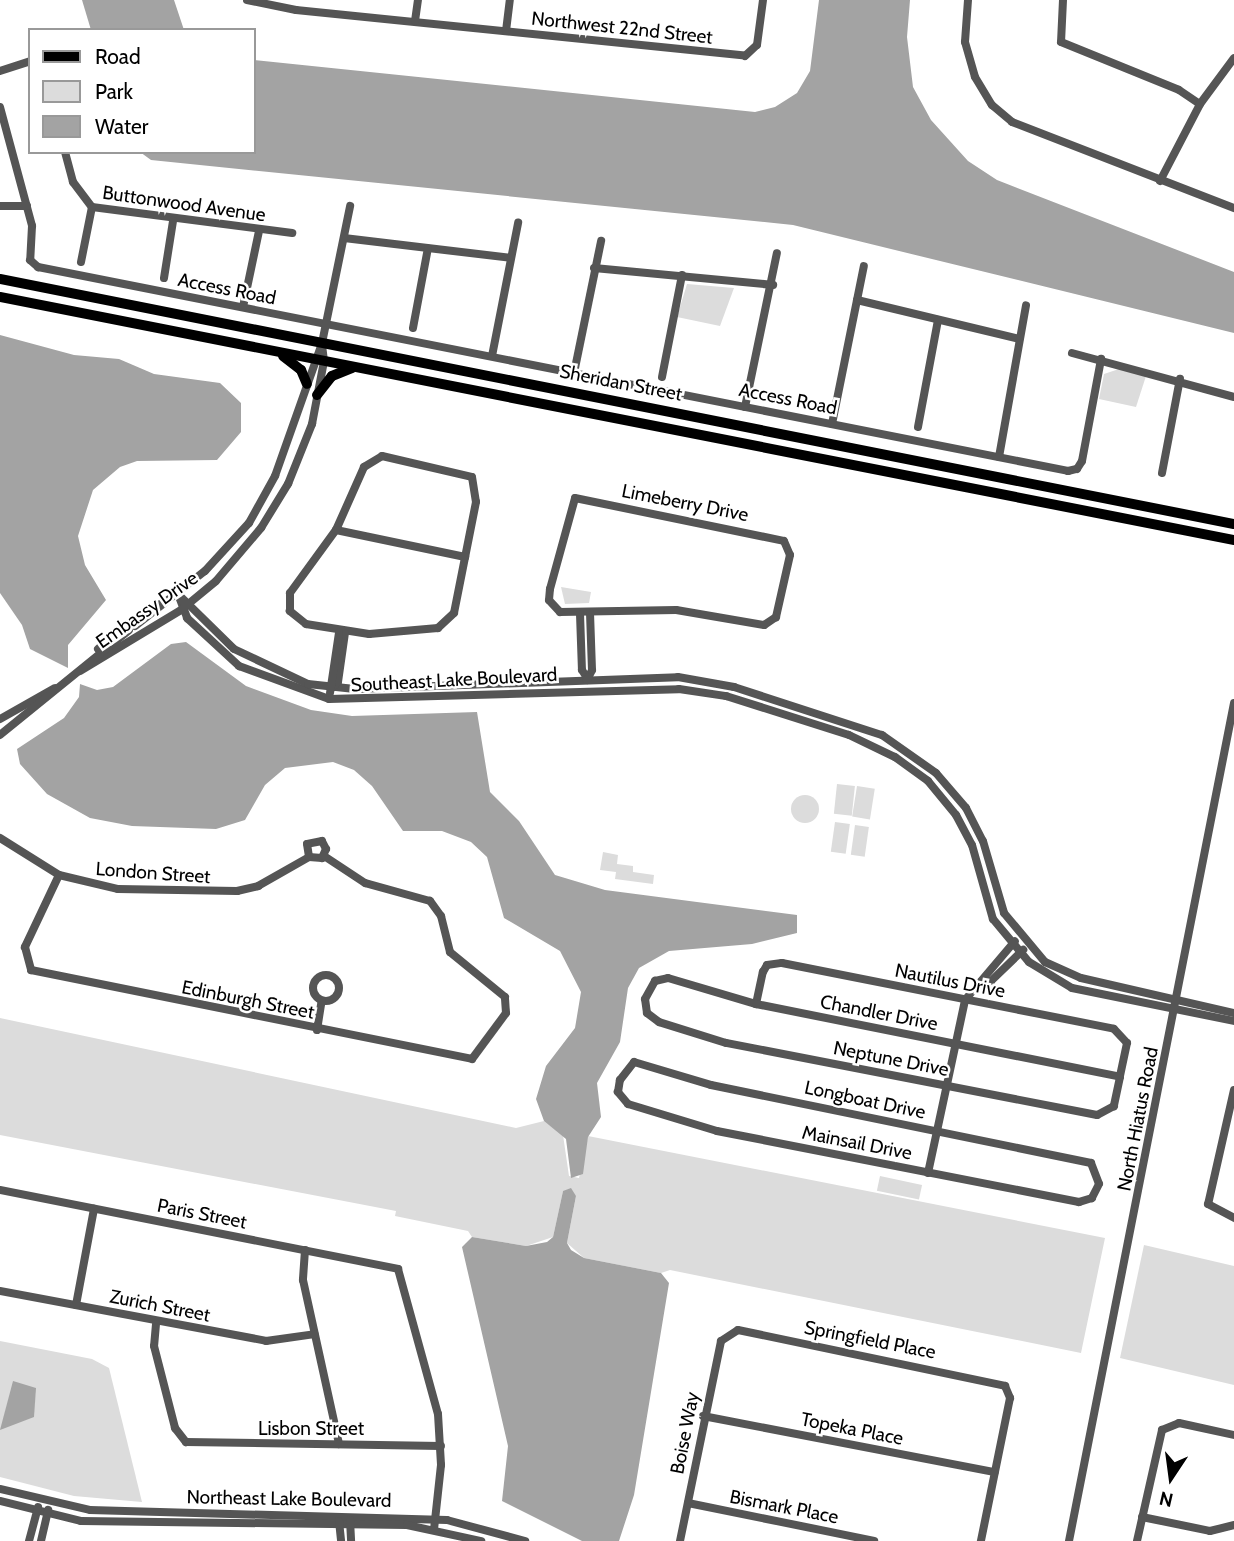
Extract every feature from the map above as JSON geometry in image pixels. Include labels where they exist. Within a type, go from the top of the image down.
[{"type":"main road","name":"Sheridan Street","points":[[0,279],[993,474],[1234,524]]},
{"type":"main road","name":"Sheridan Street","points":[[0,298],[1234,540]]},
{"type":"main road","points":[[276,352],[301,370],[307,384]]},
{"type":"main road","points":[[317,395],[332,376],[353,367]]},
{"type":"main road","points":[[653,426],[656,408]]},
{"type":"main road","points":[[990,492],[993,474]]},
{"type":"street","name":"Northwest 22nd Street","points":[[247,0],[745,56],[757,45],[763,0]]},
{"type":"street","points":[[415,21],[418,0]]},
{"type":"street","points":[[506,31],[510,0]]},
{"type":"street","points":[[968,0],[965,42],[975,77],[992,105],[1038,136],[1234,208]]},
{"type":"street","points":[[1063,0],[1060,42],[1179,90],[1200,104]]},
{"type":"street","points":[[1160,181],[1200,104],[1234,58]]},
{"type":"street","points":[[0,71],[28,62]]},
{"type":"street","points":[[0,107],[27,206],[0,206]]},
{"type":"street","name":"Buttonwood Avenue","points":[[66,154],[74,182],[92,207],[173,221],[292,233]]},
{"type":"street","points":[[319,360],[350,205]]},
{"type":"street","name":"Access Road","points":[[27,206],[33,265],[999,457],[1077,469],[1101,359]]},
{"type":"street","points":[[81,262],[92,207]]},
{"type":"street","points":[[164,278],[173,221]]},
{"type":"street","points":[[492,356],[518,223]]},
{"type":"street","points":[[243,307],[259,231]]},
{"type":"street","points":[[344,238],[511,258]]},
{"type":"street","points":[[574,373],[601,241]]},
{"type":"street","points":[[413,328],[428,248]]},
{"type":"street","points":[[745,407],[773,285],[777,253]]},
{"type":"street","points":[[832,424],[863,266]]},
{"type":"street","points":[[594,268],[773,285]]},
{"type":"street","points":[[662,377],[682,275]]},
{"type":"street","points":[[157,310],[160,292]]},
{"type":"street","points":[[857,300],[1019,339]]},
{"type":"street","points":[[999,457],[1026,305]]},
{"type":"street","points":[[918,427],[938,320]]},
{"type":"street","points":[[1072,353],[1180,379],[1234,397]]},
{"type":"street","name":"Embassy Drive","points":[[80,671],[104,640],[178,594],[249,523],[297,425],[307,384],[319,360]]},
{"type":"street","name":"Embassy Drive","points":[[0,719],[181,610],[261,528],[298,462],[317,395],[319,360]]},
{"type":"street","points":[[1162,473],[1180,379]]},
{"type":"street","points":[[382,456],[472,477],[476,502],[465,557],[447,623],[342,633],[292,616],[290,593],[336,530],[370,458],[382,456]]},
{"type":"street","name":"Limeberry Drive","points":[[580,614],[560,612],[549,600],[575,498],[778,538],[787,545],[790,555],[776,617],[769,624],[676,610],[590,613]]},
{"type":"street","points":[[336,530],[465,557]]},
{"type":"street","points":[[178,594],[181,610]]},
{"type":"street","name":"Southeast Lake Boulevard","points":[[178,594],[190,603],[222,641],[258,664],[332,688],[652,676],[718,683],[853,724],[901,747],[936,773],[966,808],[983,841],[1003,914],[1027,946],[1066,973],[1234,1013]]},
{"type":"street","name":"Southeast Lake Boulevard","points":[[181,610],[239,666],[329,699],[641,686],[726,696],[849,735],[895,757],[928,781],[956,815],[972,845],[993,919],[1020,954],[1072,988],[1234,1021]]},
{"type":"street","points":[[587,678],[592,670],[590,613],[580,614],[582,670],[587,678],[587,690]]},
{"type":"street","points":[[329,699],[342,633]]},
{"type":"street","name":"Embassy Drive","points":[[0,735],[61,684]]},
{"type":"street","name":"North Hiatus Road","points":[[1069,1541],[1234,703]]},
{"type":"street","name":"London Street","points":[[0,838],[59,875],[91,886],[212,893],[258,886],[309,857],[324,856],[365,883],[430,901],[450,952],[505,998],[506,1013],[472,1059]]},
{"type":"street","name":"London Street","points":[[309,857],[307,844],[315,839],[326,846],[324,856]]},
{"type":"street","name":"Edinburgh Street","points":[[59,875],[25,947],[25,960],[46,976],[472,1059]]},
{"type":"street","points":[[928,1173],[965,1000],[982,981],[983,973],[1019,938]]},
{"type":"street","points":[[982,981],[991,981],[1027,946]]},
{"type":"street","name":"Nautilus Drive","points":[[756,1004],[767,965],[782,963],[1114,1029],[1126,1043],[1120,1077]]},
{"type":"street","name":"Chandler Drive","points":[[645,999],[655,981],[668,978],[756,1004],[1120,1077]]},
{"type":"street","name":"Neptune Drive","points":[[645,999],[648,1013],[659,1022],[726,1043],[1097,1115],[1114,1105],[1120,1077]]},
{"type":"street","points":[[317,1030],[323,1000]]},
{"type":"street","name":"Longboat Drive","points":[[620,1080],[634,1062],[711,1085],[1091,1163],[1099,1184]]},
{"type":"street","name":"Mainsail Drive","points":[[620,1080],[618,1092],[628,1104],[657,1114],[928,1173],[1079,1202],[1092,1198],[1099,1184]]},
{"type":"street","points":[[1234,1090],[1208,1204],[1234,1218]]},
{"type":"street","name":"Paris Street","points":[[0,1190],[398,1269],[438,1414],[441,1446]]},
{"type":"street","points":[[76,1305],[94,1209]]},
{"type":"street","points":[[305,1250],[303,1280],[339,1444]]},
{"type":"street","name":"Zurich Street","points":[[0,1291],[156,1324],[266,1341],[315,1334]]},
{"type":"street","name":"Lisbon Street","points":[[156,1324],[154,1346],[181,1439],[441,1446]]},
{"type":"street","name":"Springfield Place","points":[[727,1333],[775,1337],[1005,1386],[1010,1398],[995,1472]]},
{"type":"street","name":"Boise Way","points":[[680,1541],[703,1416],[727,1333]]},
{"type":"street","name":"Topeka Place","points":[[703,1416],[995,1472]]},
{"type":"street","points":[[1137,1541],[1158,1438],[1170,1425],[1234,1435]]},
{"type":"street","points":[[434,1524],[441,1446]]},
{"type":"street","points":[[981,1541],[995,1472]]},
{"type":"street","points":[[0,1489],[50,1504],[41,1541]]},
{"type":"street","points":[[0,1501],[47,1515]]},
{"type":"street","points":[[29,1541],[40,1501]]},
{"type":"street","name":"Bismark Place","points":[[688,1503],[874,1541]]},
{"type":"street","name":"Northeast Lake Boulevard","points":[[50,1504],[90,1510],[339,1519]]},
{"type":"street","name":"Northeast Lake Boulevard","points":[[47,1515],[137,1524],[350,1519],[434,1524],[525,1541]]},
{"type":"street","points":[[1143,1517],[1210,1531],[1234,1525]]},
{"type":"street","points":[[339,1519],[341,1541]]},
{"type":"street","points":[[350,1519],[351,1541]]},
{"type":"street","name":"Northeast Lake Boulevard","points":[[434,1524],[481,1541]]},
{"type":"green space","points":[[687,284],[734,288],[720,326],[677,317]]},
{"type":"green space","points":[[1119,369],[1146,376],[1136,407],[1099,399],[1104,374]]},
{"type":"green space","points":[[561,587],[591,592],[589,603],[565,604]]},
{"type":"green space","points":[[837,784],[855,786],[852,816],[834,814]]},
{"type":"green space","points":[[857,786],[875,789],[870,819],[852,817]]},
{"type":"green space","points":[[805,795],[815,799],[819,809],[815,819],[805,823],[795,819],[791,809],[795,799]]},
{"type":"green space","points":[[835,822],[850,824],[846,854],[831,852]]},
{"type":"green space","points":[[855,825],[869,827],[865,857],[851,855]]},
{"type":"green space","points":[[603,852],[618,855],[617,864],[633,866],[633,872],[654,875],[653,884],[615,879],[616,872],[600,870]]},
{"type":"green space","points":[[0,1018],[516,1128],[544,1121],[563,1135],[569,1176],[579,1178],[588,1136],[1105,1238],[1081,1353],[670,1270],[661,1273],[584,1258],[567,1243],[576,1196],[563,1191],[553,1237],[526,1246],[472,1237],[468,1231],[395,1216],[396,1211],[0,1135]]},
{"type":"green space","points":[[880,1176],[922,1185],[919,1200],[877,1191]]},
{"type":"green space","points":[[1144,1245],[1234,1266],[1234,1385],[1120,1358]]},
{"type":"green space","points":[[0,1341],[92,1359],[109,1368],[142,1502],[74,1496],[0,1477]]},
{"type":"water","points":[[82,0],[174,0],[183,28],[90,28]]},
{"type":"water","points":[[819,0],[910,0],[907,37],[913,87],[931,120],[968,161],[997,180],[1234,272],[1234,333],[793,225],[151,160],[143,154],[256,154],[256,60],[755,112],[775,107],[797,93],[810,71]]},
{"type":"water","points":[[0,335],[74,355],[119,359],[154,374],[220,383],[241,403],[241,432],[217,460],[137,461],[120,467],[93,490],[78,536],[85,565],[106,600],[68,645],[68,668],[30,649],[22,625],[0,593]]},
{"type":"water","points":[[186,642],[246,686],[311,710],[352,716],[477,712],[490,792],[519,821],[555,875],[605,890],[797,915],[797,933],[752,944],[669,951],[639,968],[628,988],[620,1042],[597,1083],[601,1117],[588,1137],[583,1174],[571,1178],[566,1139],[544,1121],[536,1099],[546,1066],[575,1028],[581,992],[560,951],[504,918],[487,857],[471,842],[442,831],[403,831],[372,786],[354,770],[333,762],[285,768],[265,785],[245,820],[216,829],[132,826],[90,818],[47,794],[20,764],[17,749],[64,718],[79,697],[80,684],[97,690],[113,687],[171,644]]},
{"type":"water","points":[[571,1188],[576,1196],[567,1243],[571,1250],[584,1258],[661,1273],[669,1283],[634,1495],[619,1541],[582,1541],[502,1501],[508,1446],[462,1247],[472,1237],[526,1246],[547,1242],[553,1237],[563,1191]]},
{"type":"water","points":[[13,1381],[36,1388],[34,1417],[0,1430]]}]
